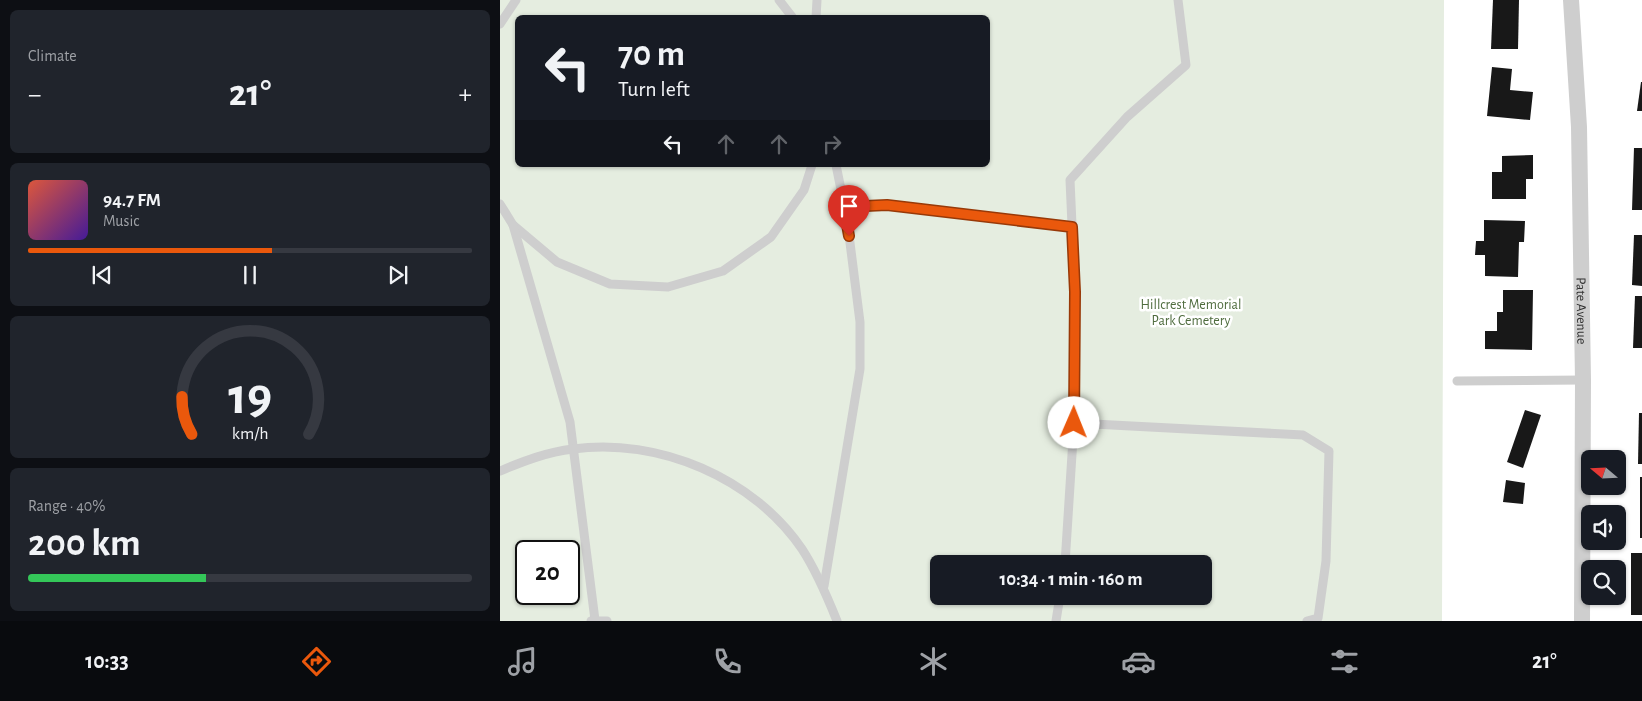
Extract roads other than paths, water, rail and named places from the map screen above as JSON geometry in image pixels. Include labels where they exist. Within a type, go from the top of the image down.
[{"type":"street","name":"Pate Avenue","points":[[1571,0],[1579,127],[1583,380],[1582,621]]},
{"type":"lane","points":[[500,24],[516,0]]},
{"type":"lane","points":[[779,0],[791,15]]},
{"type":"lane","points":[[816,15],[817,0]]},
{"type":"lane","points":[[1066,555],[1074,423],[1075,292],[1070,180],[1127,117],[1186,65],[1178,0]]},
{"type":"lane","points":[[500,204],[514,225],[557,262],[610,284],[668,287],[723,271],[771,237],[804,190],[811,167]]},
{"type":"lane","points":[[824,586],[860,369],[860,322],[844,207],[836,167]]},
{"type":"lane","points":[[844,207],[887,205],[1072,227]]},
{"type":"lane","points":[[514,225],[570,422],[593,620],[608,621]]},
{"type":"lane","points":[[1457,381],[1583,380]]},
{"type":"lane","points":[[1074,423],[1303,435],[1329,451],[1326,561],[1318,618],[1307,621]]},
{"type":"lane","points":[[500,471],[532,458],[573,449],[617,447],[660,453],[701,467],[739,488],[773,515],[802,548],[824,586],[837,621]]},
{"type":"lane","points":[[1056,621],[1059,605]]},
{"type":"park label","name":"Hillcrest Memorial Park Cemetery","points":[[1191,312]]}]
